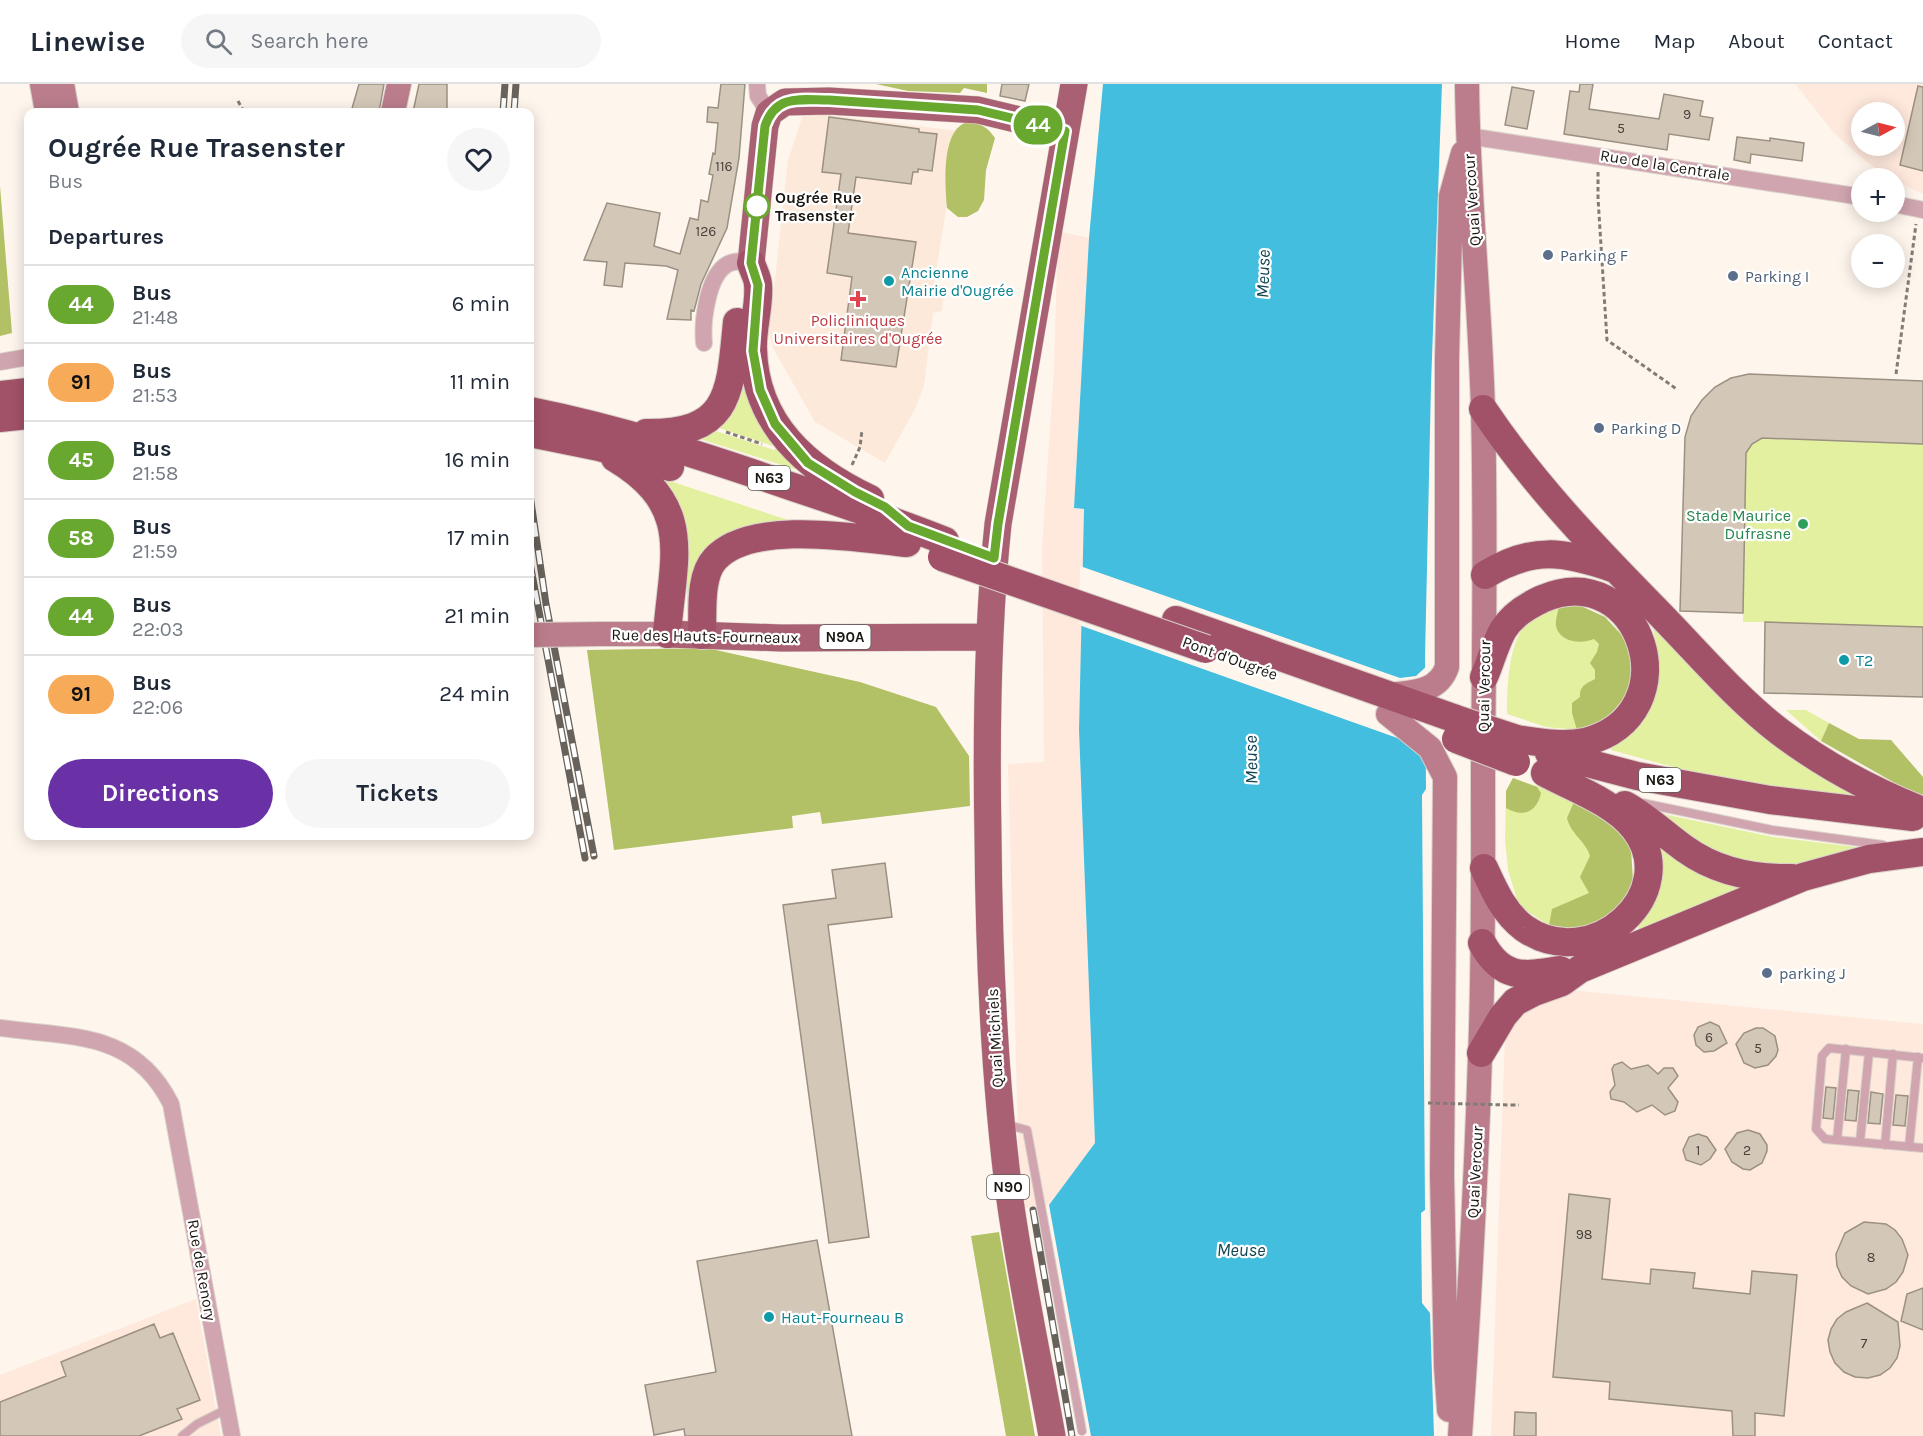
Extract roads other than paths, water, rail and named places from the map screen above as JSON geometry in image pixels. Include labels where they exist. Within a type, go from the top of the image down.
[{"type":"highway","points":[[628,433],[661,433],[690,429],[705,421],[720,406],[731,382],[741,284],[751,263]]},
{"type":"highway","points":[[751,263],[758,285],[753,332],[755,370],[766,408],[775,424],[808,463],[855,492],[885,507],[907,535]]},
{"type":"highway","points":[[0,395],[24,392]]},
{"type":"highway","points":[[1483,409],[1512,453],[1538,484],[1617,570],[1735,691],[1778,731],[1823,762],[1880,794],[1923,811]]},
{"type":"highway","name":"N63","points":[[534,412],[765,495],[907,535]]},
{"type":"highway","points":[[0,418],[24,415]]},
{"type":"highway","name":"N63","points":[[534,435],[562,440],[592,434],[628,433],[907,535]]},
{"type":"highway","points":[[592,434],[617,459],[640,475],[657,494],[668,513],[675,536],[675,574],[667,634]]},
{"type":"highway","points":[[702,634],[706,577],[714,560],[731,547],[756,539],[812,533],[907,535]]},
{"type":"highway","name":"Pont d'Ougrée","points":[[907,535],[1516,751]]},
{"type":"highway","points":[[1485,575],[1505,563],[1545,554],[1570,556],[1617,570]]},
{"type":"highway","points":[[1484,676],[1504,629],[1515,616],[1536,602],[1558,594],[1581,593],[1599,596],[1621,611],[1640,637],[1645,652],[1644,680],[1636,703],[1628,716],[1608,733],[1582,742],[1555,743],[1516,751]]},
{"type":"highway","name":"N63","points":[[1516,751],[1545,773],[1611,796],[1633,809],[1684,849],[1713,866],[1753,876],[1803,877],[1869,859],[1923,850]]},
{"type":"highway","name":"N63","points":[[1516,751],[1543,752],[1637,776],[1770,800],[1923,818]]},
{"type":"highway","points":[[1484,868],[1493,889],[1512,916],[1532,932],[1551,940],[1573,942],[1603,936],[1621,924],[1638,903],[1647,873],[1645,851],[1634,828],[1613,810],[1545,773]]},
{"type":"highway","points":[[1481,1053],[1503,1016],[1515,1002],[1562,982],[1580,969],[1803,877]]},
{"type":"highway","points":[[1482,943],[1490,958],[1500,967],[1521,975],[1532,976],[1580,969]]},
{"type":"main road","points":[[42,84],[46,108]]},
{"type":"main road","points":[[62,84],[66,108]]},
{"type":"main road","points":[[394,108],[399,84]]},
{"type":"main road","name":"N90","points":[[988,636],[998,524],[1074,84]]},
{"type":"main road","name":"Quai Vercour","points":[[1460,1436],[1470,1288],[1481,1053],[1484,868],[1483,409],[1467,84]]},
{"type":"main road","points":[[751,263],[765,126],[769,113],[785,102],[804,100],[978,110],[1065,131]]},
{"type":"main road","points":[[1451,1436],[1446,1366],[1442,1175],[1445,777],[1430,747],[1388,705],[1428,689],[1444,676],[1448,667],[1447,359],[1451,196],[1468,136]]},
{"type":"main road","name":"Rue des Hauts-Fourneaux","points":[[534,635],[702,634],[781,638],[988,636]]},
{"type":"main road","name":"Quai Michiels","points":[[988,636],[989,914],[1001,1123],[1010,1203],[1052,1436]]},
{"type":"main road","name":"Quai Vercour","points":[[1470,1288],[1474,1436]]},
{"type":"street","points":[[757,84],[758,96],[769,113]]},
{"type":"street","name":"Rue de la Centrale","points":[[1468,136],[1851,195]]},
{"type":"street","points":[[1905,207],[1920,210]]},
{"type":"street","points":[[704,343],[703,317],[715,280],[722,268],[738,261],[751,263]]},
{"type":"street","points":[[0,362],[24,358]]},
{"type":"street","name":"Rue de Renory","points":[[0,1028],[91,1041],[123,1050],[149,1070],[161,1085],[171,1104],[232,1436]]},
{"type":"lane","points":[[1611,796],[1772,830],[1923,850]]},
{"type":"lane","points":[[1909,1147],[1920,1057],[1829,1048],[1822,1056],[1815,1130],[1825,1139],[1885,1145],[1909,1147],[1923,1148]]},
{"type":"lane","points":[[1837,1140],[1846,1049]]},
{"type":"lane","points":[[1860,1142],[1869,1052]]},
{"type":"lane","points":[[1885,1145],[1893,1054]]},
{"type":"lane","points":[[1001,1123],[1027,1130],[1082,1431]]},
{"type":"lane","points":[[182,1436],[197,1424],[227,1409]]},
{"type":"water","name":"Meuse","points":[[1103,84],[1442,84],[1431,385],[1425,658],[1426,789],[1422,795],[1425,1210],[1421,1213],[1422,1303],[1430,1313],[1434,1436],[1091,1436],[1049,1205],[1095,1143],[1079,730],[1084,509],[1074,508],[1089,238]]},
{"type":"railway","points":[[503,108],[505,84]]},
{"type":"railway","points":[[514,108],[516,84]]},
{"type":"railway","points":[[534,522],[546,604],[594,856]]},
{"type":"railway","points":[[534,584],[585,858]]},
{"type":"railway","points":[[1033,1210],[1072,1436]]},
{"type":"place","name":"Ougrée Rue Trasenster","points":[[757,206]]},
{"type":"place","name":"Parking F","points":[[1548,255]]},
{"type":"place","name":"Parking I","points":[[1733,276]]},
{"type":"place","name":"Ancienne Mairie d'Ougrée","points":[[889,281]]},
{"type":"place","name":"Policliniques Universitaires d'Ougrée","points":[[858,299]]},
{"type":"place","name":"Parking D","points":[[1599,428]]},
{"type":"place","name":"Stade Maurice Dufrasne","points":[[1803,524]]},
{"type":"place","name":"T2","points":[[1844,660]]},
{"type":"place","name":"parking J","points":[[1767,973]]},
{"type":"place","name":"Haut-Fourneau B","points":[[769,1317]]}]
